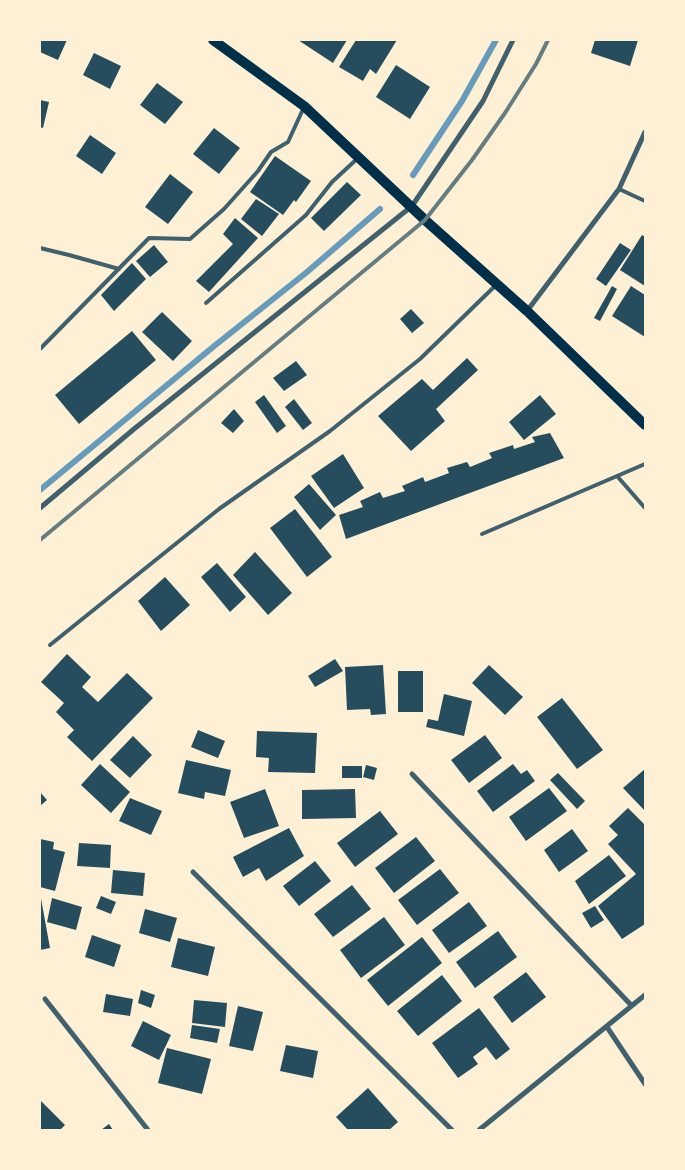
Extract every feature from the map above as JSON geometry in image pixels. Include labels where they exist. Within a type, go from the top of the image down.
[{"type":"main road","points":[[213,40],[304,106],[527,311],[645,425]]},
{"type":"street","points":[[40,508],[134,429],[412,206],[483,101],[513,40]]},
{"type":"street","points":[[527,311],[619,189],[645,132]]},
{"type":"street","points":[[412,774],[632,1005]]},
{"type":"street","points":[[193,872],[452,1130]]},
{"type":"street","points":[[479,1130],[645,995]]},
{"type":"street","points":[[45,998],[148,1130]]},
{"type":"street","points":[[607,1027],[645,1084]]},
{"type":"lane","points":[[40,348],[149,238],[190,239],[224,209],[271,152],[288,142],[304,106]]},
{"type":"lane","points":[[206,303],[306,215],[332,182],[360,157]]},
{"type":"lane","points":[[619,189],[645,202]]},
{"type":"lane","points":[[40,248],[119,269]]},
{"type":"lane","points":[[50,645],[220,509],[330,431],[420,359],[497,284]]},
{"type":"lane","points":[[482,534],[645,464]]},
{"type":"lane","points":[[617,476],[645,508]]},
{"type":"building","points":[[40,40],[67,40],[58,60],[40,52]]},
{"type":"building","points":[[298,40],[347,40],[333,63]]},
{"type":"building","points":[[356,40],[397,40],[376,74],[370,69],[363,81],[339,67]]},
{"type":"building","points":[[595,40],[638,40],[630,66],[591,53]]},
{"type":"building","points":[[94,53],[121,66],[110,89],[83,75]]},
{"type":"building","points":[[396,65],[430,87],[410,119],[376,97]]},
{"type":"building","points":[[157,83],[183,102],[165,124],[140,105]]},
{"type":"building","points":[[40,100],[49,102],[43,128],[40,127]]},
{"type":"building","points":[[214,128],[240,148],[219,174],[193,154]]},
{"type":"building","points":[[90,135],[116,153],[102,174],[76,156]]},
{"type":"building","points":[[275,156],[311,181],[296,202],[294,200],[283,215],[250,192]]},
{"type":"building","points":[[170,174],[193,192],[168,224],[145,207]]},
{"type":"building","points":[[347,182],[361,195],[324,231],[311,218]]},
{"type":"building","points":[[256,199],[279,214],[262,236],[241,219]]},
{"type":"building","points":[[235,218],[258,238],[209,292],[196,281],[233,244],[223,234]]},
{"type":"building","points":[[642,235],[645,237],[645,286],[620,270]]},
{"type":"building","points":[[620,243],[631,250],[606,286],[596,279]]},
{"type":"building","points":[[154,245],[168,262],[150,277],[136,261]]},
{"type":"building","points":[[132,263],[146,279],[114,311],[101,295]]},
{"type":"building","points":[[612,286],[617,289],[600,321],[594,318]]},
{"type":"building","points":[[631,286],[645,295],[645,337],[612,316]]},
{"type":"building","points":[[411,309],[424,323],[412,333],[400,319]]},
{"type":"building","points":[[162,312],[192,341],[173,361],[142,332]]},
{"type":"building","points":[[132,331],[156,360],[79,424],[55,395]]},
{"type":"building","points":[[467,358],[478,370],[436,409],[445,421],[411,451],[378,416],[422,379],[433,390]]},
{"type":"building","points":[[296,361],[307,375],[284,391],[273,378]]},
{"type":"building","points":[[264,395],[286,426],[277,433],[255,402]]},
{"type":"building","points":[[540,395],[556,414],[524,440],[509,422]]},
{"type":"building","points":[[294,399],[312,423],[303,430],[285,407]]},
{"type":"building","points":[[234,409],[244,421],[233,433],[221,423]]},
{"type":"building","points":[[550,433],[564,458],[346,539],[339,515],[363,507],[360,501],[380,492],[383,498],[405,491],[402,486],[423,477],[425,482],[449,473],[447,468],[467,462],[470,467],[492,458],[489,453],[513,445],[514,449],[535,442],[532,437]]},
{"type":"building","points":[[343,454],[364,488],[334,508],[311,476]]},
{"type":"building","points":[[309,484],[336,515],[320,530],[294,497]]},
{"type":"building","points":[[295,509],[332,557],[307,577],[270,528]]},
{"type":"building","points":[[255,552],[292,593],[268,615],[233,575]]},
{"type":"building","points":[[217,563],[246,597],[230,612],[201,577]]},
{"type":"building","points":[[165,577],[190,605],[161,631],[138,601]]},
{"type":"building","points":[[67,654],[91,677],[82,687],[98,702],[127,673],[153,698],[92,761],[67,737],[74,730],[56,712],[64,703],[41,682]]},
{"type":"building","points":[[335,659],[343,671],[315,687],[308,676]]},
{"type":"building","points":[[383,665],[386,714],[371,715],[370,709],[347,710],[345,667]]},
{"type":"building","points":[[489,665],[523,697],[505,715],[472,683]]},
{"type":"building","points":[[398,671],[423,671],[423,712],[398,712]]},
{"type":"building","points":[[444,694],[472,701],[464,736],[426,727],[428,719],[438,721]]},
{"type":"building","points":[[562,698],[603,750],[577,769],[537,717]]},
{"type":"building","points":[[198,730],[225,741],[218,758],[191,747]]},
{"type":"building","points":[[257,731],[317,733],[315,773],[268,772],[269,758],[256,757]]},
{"type":"building","points":[[485,735],[502,758],[469,783],[451,760]]},
{"type":"building","points":[[133,736],[152,755],[130,778],[110,760]]},
{"type":"building","points":[[186,760],[231,770],[225,796],[205,792],[204,799],[178,793]]},
{"type":"building","points":[[100,764],[130,792],[111,813],[81,785]]},
{"type":"building","points":[[513,764],[521,774],[527,770],[535,781],[493,812],[477,791]]},
{"type":"building","points":[[366,765],[377,768],[374,780],[363,777]]},
{"type":"building","points":[[342,766],[362,766],[362,778],[342,778]]},
{"type":"building","points":[[645,769],[645,811],[623,788]]},
{"type":"building","points":[[558,773],[585,801],[577,809],[550,780]]},
{"type":"building","points":[[549,788],[567,811],[526,841],[509,817]]},
{"type":"building","points":[[265,789],[279,826],[244,838],[230,802]]},
{"type":"building","points":[[355,789],[356,818],[302,819],[302,790]]},
{"type":"building","points":[[40,792],[47,800],[40,806]]},
{"type":"building","points":[[130,798],[162,811],[151,835],[119,821]]},
{"type":"building","points":[[628,808],[645,825],[645,924],[622,939],[598,906],[636,874],[608,844],[618,835],[609,826]]},
{"type":"building","points":[[380,811],[398,834],[355,867],[337,843]]},
{"type":"building","points":[[289,828],[304,856],[266,881],[259,868],[243,877],[233,857]]},
{"type":"building","points":[[572,829],[588,851],[559,872],[544,850]]},
{"type":"building","points":[[416,837],[435,861],[394,893],[375,868]]},
{"type":"building","points":[[40,839],[54,842],[53,849],[65,852],[55,891],[40,887]]},
{"type":"building","points":[[79,843],[111,845],[110,868],[77,866]]},
{"type":"building","points":[[609,855],[626,876],[589,904],[575,881]]},
{"type":"building","points":[[315,861],[331,881],[299,906],[283,886]]},
{"type":"building","points":[[440,869],[459,893],[417,925],[398,900]]},
{"type":"building","points":[[113,870],[145,873],[143,896],[111,893]]},
{"type":"building","points":[[352,885],[371,909],[333,937],[314,914]]},
{"type":"building","points":[[40,893],[50,948],[40,950]]},
{"type":"building","points":[[101,896],[116,902],[111,914],[96,908]]},
{"type":"building","points":[[52,898],[82,907],[76,930],[47,922]]},
{"type":"building","points":[[469,902],[487,926],[449,953],[432,930]]},
{"type":"building","points":[[595,906],[604,920],[591,928],[582,913]]},
{"type":"building","points":[[145,909],[177,918],[170,942],[139,933]]},
{"type":"building","points":[[384,917],[405,945],[361,978],[340,950]]},
{"type":"building","points":[[498,931],[517,957],[475,988],[456,962]]},
{"type":"building","points":[[92,935],[121,945],[114,967],[85,957]]},
{"type":"building","points":[[422,937],[442,963],[388,1006],[367,980]]},
{"type":"building","points":[[178,938],[215,947],[208,976],[171,967]]},
{"type":"building","points":[[526,972],[546,997],[512,1023],[493,997]]},
{"type":"building","points":[[442,975],[462,1001],[418,1036],[397,1011]]},
{"type":"building","points":[[141,990],[155,995],[151,1008],[138,1003]]},
{"type":"building","points":[[106,994],[133,999],[130,1016],[103,1012]]},
{"type":"building","points":[[194,1000],[227,1003],[225,1027],[192,1023]]},
{"type":"building","points":[[238,1006],[263,1012],[253,1051],[229,1046]]},
{"type":"building","points":[[479,1008],[510,1049],[496,1060],[486,1047],[473,1057],[478,1064],[458,1078],[432,1043]]},
{"type":"building","points":[[143,1021],[171,1035],[159,1060],[131,1046]]},
{"type":"building","points":[[192,1025],[220,1029],[217,1043],[190,1038]]},
{"type":"building","points":[[286,1045],[318,1051],[313,1078],[280,1071]]},
{"type":"building","points":[[167,1048],[211,1059],[202,1094],[158,1083]]},
{"type":"building","points":[[368,1088],[398,1122],[389,1130],[348,1130],[336,1117]]},
{"type":"building","points":[[40,1100],[65,1125],[60,1130],[40,1130]]},
{"type":"building","points":[[109,1124],[113,1130],[101,1130]]},
{"type":"waterway","points":[[413,175],[462,101],[496,40]]},
{"type":"waterway","points":[[40,490],[307,272],[380,209]]},
{"type":"railway","points":[[40,540],[425,220],[472,160],[505,113],[536,64],[548,40]]}]
